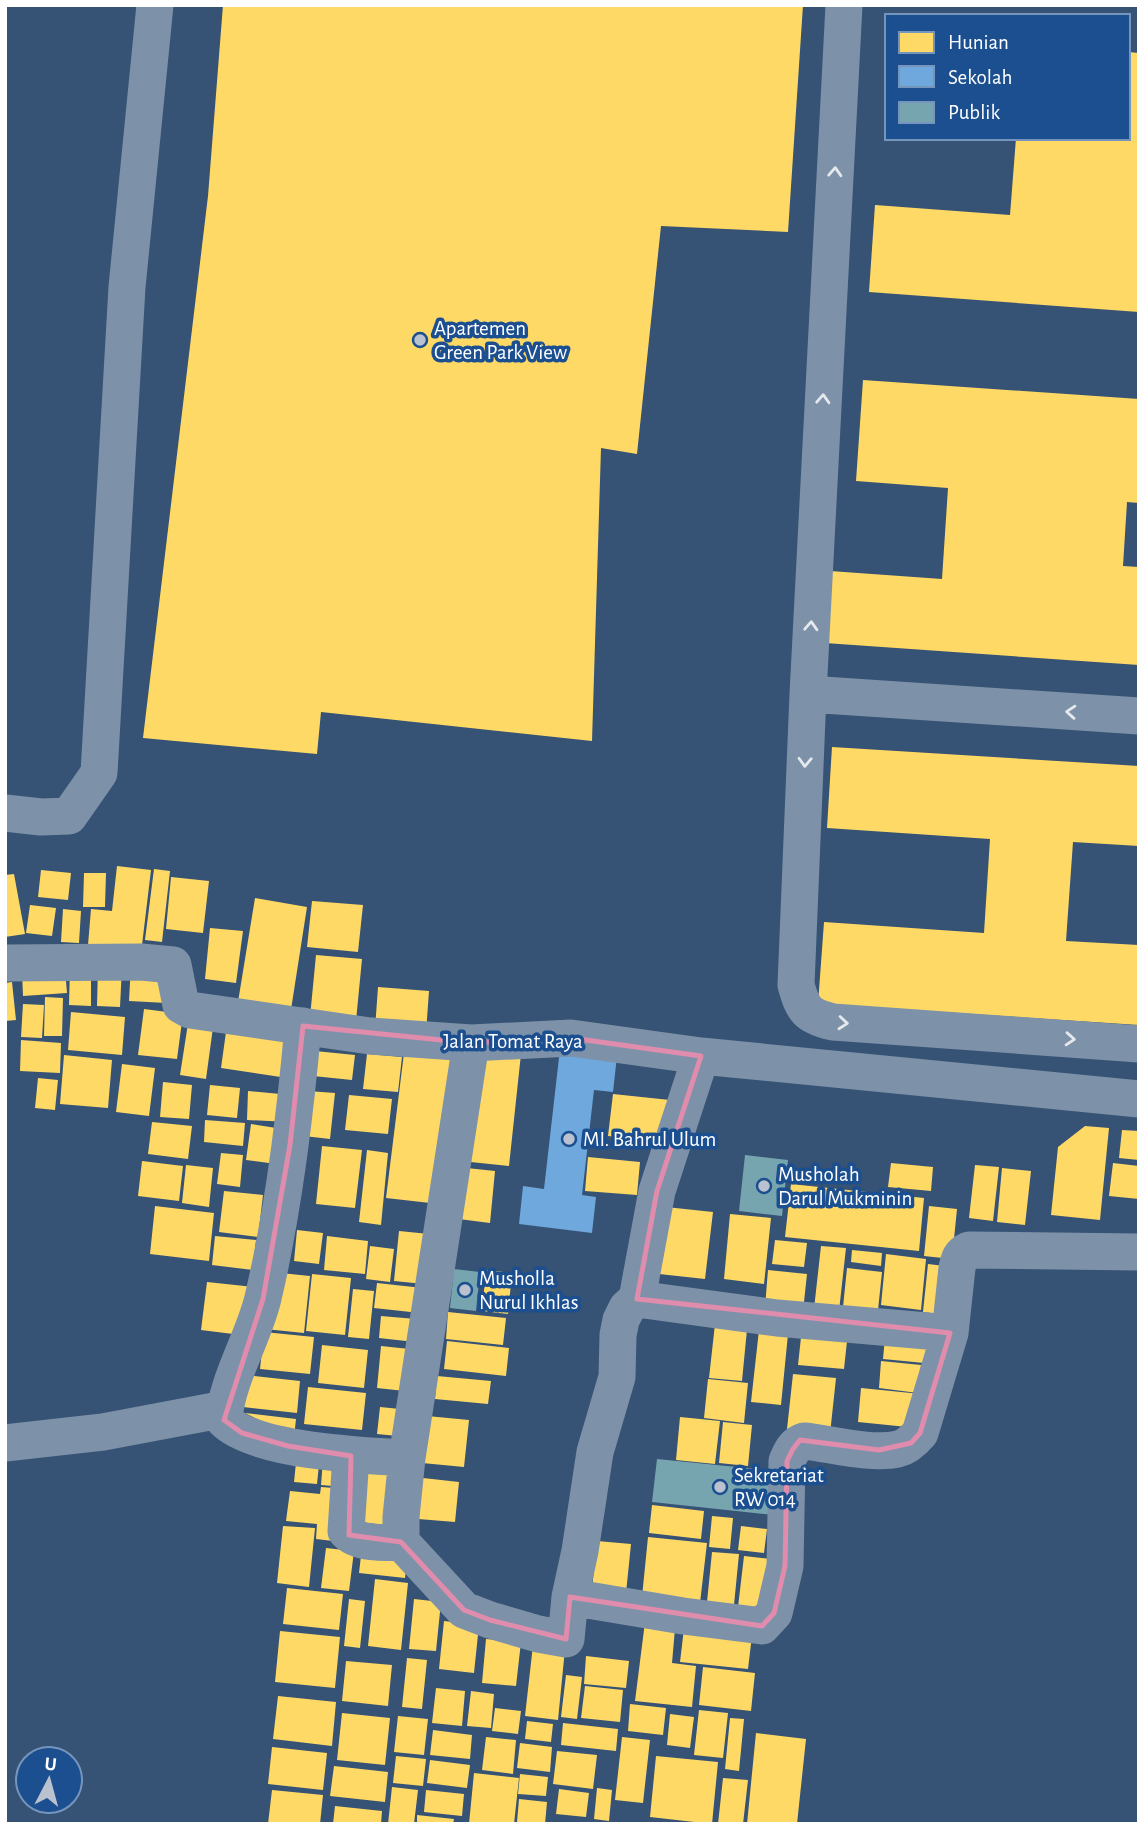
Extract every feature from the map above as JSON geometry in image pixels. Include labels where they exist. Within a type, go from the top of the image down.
[{"type":"street","points":[[5,813],[41,817],[69,816],[99,773],[127,287],[155,5]]},
{"type":"street","points":[[844,5],[808,694],[796,985],[801,1006],[814,1017],[833,1022],[1139,1044]]},
{"type":"street","points":[[808,694],[1139,716]]},
{"type":"street","name":"Jalan Tomat Raya","points":[[5,963],[141,962],[173,965],[181,1005],[190,1010],[370,1036],[471,1043],[571,1038],[701,1056],[1139,1099]]},
{"type":"street","points":[[303,1026],[290,1145],[263,1299],[225,1409],[224,1420],[242,1433],[288,1446],[351,1455],[407,1458]]},
{"type":"street","points":[[471,1043],[407,1458],[401,1542],[464,1610],[538,1634],[566,1639],[570,1597],[595,1452],[617,1377],[621,1320],[627,1308],[637,1299],[657,1191],[701,1056]]},
{"type":"street","points":[[570,1597],[762,1626],[774,1613],[785,1566],[787,1461],[793,1449],[797,1443],[804,1441],[878,1450],[900,1449],[911,1443],[920,1433],[950,1334],[959,1258],[969,1250],[1139,1252]]},
{"type":"street","points":[[637,1299],[777,1318],[950,1334]]},
{"type":"street","points":[[5,1444],[103,1432],[225,1409]]},
{"type":"street","points":[[351,1455],[346,1531],[355,1538],[401,1542]]},
{"type":"highlighted area","points":[[303,1026],[471,1043],[571,1038],[701,1056],[657,1191],[637,1299],[950,1333],[920,1433],[911,1443],[879,1450],[800,1440],[793,1449],[787,1461],[785,1566],[774,1613],[762,1626],[570,1597],[566,1639],[490,1620],[464,1610],[401,1542],[349,1535],[351,1456],[288,1446],[242,1433],[224,1420],[263,1299],[290,1145]]},
{"type":"building: Hunian","name":"Apartemen Green Park View","points":[[223,5],[803,5],[788,232],[661,226],[637,454],[601,448],[592,741],[321,712],[317,754],[143,738],[208,196]]},
{"type":"building: Hunian","points":[[1130,52],[1139,53],[1139,312],[869,292],[875,205],[1010,215],[1016,140],[1130,140]]},
{"type":"building: Hunian","points":[[863,380],[1139,399],[1139,503],[1127,502],[1123,566],[1139,567],[1139,665],[825,643],[830,571],[942,579],[948,488],[856,481]]},
{"type":"building: Hunian","points":[[832,747],[1139,766],[1139,846],[1073,842],[1066,941],[1139,945],[1139,1025],[818,1004],[824,922],[984,933],[990,839],[827,828]]},
{"type":"building: Hunian","points":[[117,866],[151,870],[142,945],[88,945],[91,909],[112,911]]},
{"type":"building: Hunian","points":[[154,869],[170,871],[162,942],[145,940]]},
{"type":"building: Hunian","points":[[41,870],[71,873],[68,900],[38,897]]},
{"type":"building: Hunian","points":[[84,873],[106,873],[105,907],[83,907]]},
{"type":"building: Hunian","points":[[14,874],[25,934],[5,937],[5,875]]},
{"type":"building: Hunian","points":[[171,877],[209,881],[203,933],[166,929]]},
{"type":"building: Hunian","points":[[255,898],[307,907],[290,1016],[237,1008]]},
{"type":"building: Hunian","points":[[312,901],[363,905],[358,952],[307,947]]},
{"type":"building: Hunian","points":[[30,905],[56,908],[52,936],[26,933]]},
{"type":"building: Hunian","points":[[63,909],[81,911],[79,943],[61,942]]},
{"type":"building: Hunian","points":[[210,928],[243,931],[236,983],[205,979]]},
{"type":"building: Hunian","points":[[316,955],[362,959],[356,1021],[310,1017]]},
{"type":"building: Hunian","points":[[131,964],[169,966],[167,1003],[129,1001]]},
{"type":"building: Hunian","points":[[98,966],[122,967],[120,1007],[97,1006]]},
{"type":"building: Hunian","points":[[70,967],[91,967],[91,1006],[69,1005]]},
{"type":"building: Hunian","points":[[65,969],[67,993],[23,996],[22,972]]},
{"type":"building: Hunian","points":[[12,982],[16,1020],[5,1021],[5,983]]},
{"type":"building: Hunian","points":[[378,987],[429,991],[426,1033],[375,1029]]},
{"type":"building: Hunian","points":[[45,997],[63,998],[62,1036],[44,1036]]},
{"type":"building: Hunian","points":[[23,1004],[44,1005],[42,1038],[21,1037]]},
{"type":"building: Hunian","points":[[144,1009],[183,1014],[177,1059],[138,1055]]},
{"type":"building: Hunian","points":[[71,1012],[125,1017],[122,1055],[68,1050]]},
{"type":"building: Hunian","points":[[189,1017],[214,1020],[206,1079],[180,1075]]},
{"type":"building: Hunian","points":[[226,1032],[299,1041],[294,1079],[221,1068]]},
{"type":"building: Hunian","points":[[21,1040],[61,1043],[60,1073],[20,1071]]},
{"type":"building: Hunian","points":[[405,1045],[458,1051],[439,1204],[386,1198]]},
{"type":"building: Hunian","points":[[473,1049],[521,1054],[509,1166],[461,1161]]},
{"type":"building: Hunian","points":[[315,1051],[355,1055],[352,1080],[313,1076]]},
{"type":"building: Hunian","points":[[367,1054],[402,1057],[398,1092],[363,1089]]},
{"type":"building: Hunian","points":[[64,1055],[112,1060],[108,1108],[60,1104]]},
{"type":"building: Hunian","points":[[122,1064],[155,1068],[149,1116],[116,1112]]},
{"type":"building: Hunian","points":[[38,1078],[58,1080],[55,1110],[35,1108]]},
{"type":"building: Hunian","points":[[163,1082],[192,1085],[189,1119],[160,1117]]},
{"type":"building: Hunian","points":[[210,1085],[240,1088],[237,1118],[207,1115]]},
{"type":"building: Hunian","points":[[248,1091],[291,1095],[290,1122],[247,1120]]},
{"type":"building: Hunian","points":[[308,1091],[335,1093],[330,1139],[304,1136]]},
{"type":"building: Hunian","points":[[613,1094],[670,1100],[666,1142],[608,1136]]},
{"type":"building: Hunian","points":[[349,1095],[392,1099],[388,1134],[345,1130]]},
{"type":"building: Hunian","points":[[205,1120],[245,1123],[243,1146],[204,1142]]},
{"type":"building: Hunian","points":[[152,1122],[192,1126],[188,1159],[148,1154]]},
{"type":"building: Hunian","points":[[251,1124],[289,1130],[284,1165],[246,1160]]},
{"type":"building: Hunian","points":[[1085,1126],[1109,1128],[1100,1220],[1051,1215],[1058,1147]]},
{"type":"building: Hunian","points":[[1122,1130],[1139,1131],[1139,1160],[1119,1158]]},
{"type":"building: Hunian","points":[[322,1146],[362,1150],[355,1208],[316,1204]]},
{"type":"building: Hunian","points":[[367,1150],[388,1153],[381,1225],[359,1222]]},
{"type":"building: Hunian","points":[[221,1153],[243,1155],[240,1187],[217,1184]]},
{"type":"building: Hunian","points":[[588,1157],[640,1162],[637,1195],[585,1191]]},
{"type":"building: Hunian","points":[[142,1161],[183,1166],[179,1201],[138,1196]]},
{"type":"building: Hunian","points":[[891,1163],[933,1167],[931,1191],[888,1187]]},
{"type":"building: Hunian","points":[[1113,1163],[1139,1166],[1139,1199],[1109,1196]]},
{"type":"building: Hunian","points":[[186,1165],[213,1168],[209,1207],[182,1203]]},
{"type":"building: Hunian","points":[[975,1165],[999,1167],[993,1221],[969,1218]]},
{"type":"building: Hunian","points":[[457,1167],[495,1171],[490,1223],[451,1218]]},
{"type":"building: Hunian","points":[[1002,1168],[1031,1171],[1025,1225],[997,1222]]},
{"type":"building: Hunian","points":[[791,1184],[924,1198],[919,1251],[785,1237]]},
{"type":"building: Hunian","points":[[224,1191],[263,1195],[258,1237],[219,1232]]},
{"type":"building: Hunian","points":[[155,1206],[214,1213],[209,1261],[150,1254]]},
{"type":"building: Hunian","points":[[929,1206],[957,1209],[952,1259],[924,1256]]},
{"type":"building: Hunian","points":[[666,1207],[713,1212],[705,1279],[659,1274]]},
{"type":"building: Hunian","points":[[730,1214],[771,1218],[764,1284],[724,1279]]},
{"type":"building: Hunian","points":[[297,1230],[323,1233],[319,1264],[294,1261]]},
{"type":"building: Hunian","points":[[399,1231],[439,1235],[434,1285],[394,1281]]},
{"type":"building: Hunian","points":[[215,1236],[256,1240],[253,1270],[212,1265]]},
{"type":"building: Hunian","points":[[327,1236],[368,1241],[365,1274],[324,1270]]},
{"type":"building: Hunian","points":[[775,1240],[807,1243],[804,1267],[772,1264]]},
{"type":"building: Hunian","points":[[370,1246],[394,1249],[390,1282],[366,1279]]},
{"type":"building: Hunian","points":[[821,1246],[846,1248],[839,1311],[814,1309]]},
{"type":"building: Hunian","points":[[852,1250],[882,1253],[881,1266],[851,1262]]},
{"type":"building: Hunian","points":[[886,1254],[926,1259],[921,1310],[881,1305]]},
{"type":"building: Hunian","points":[[928,1264],[953,1267],[948,1315],[923,1312]]},
{"type":"building: Hunian","points":[[847,1268],[882,1272],[878,1310],[843,1307]]},
{"type":"building: Hunian","points":[[486,1270],[512,1273],[508,1314],[482,1311]]},
{"type":"building: Hunian","points":[[768,1270],[807,1274],[803,1311],[765,1307]]},
{"type":"building: Hunian","points":[[271,1272],[310,1276],[304,1333],[265,1329]]},
{"type":"building: Hunian","points":[[312,1274],[351,1278],[345,1335],[306,1331]]},
{"type":"building: Hunian","points":[[207,1282],[254,1287],[249,1336],[201,1330]]},
{"type":"building: Hunian","points":[[377,1283],[432,1289],[429,1314],[374,1308]]},
{"type":"building: Hunian","points":[[353,1289],[374,1291],[369,1339],[348,1337]]},
{"type":"building: Hunian","points":[[448,1312],[506,1318],[503,1345],[446,1339]]},
{"type":"building: Hunian","points":[[716,1315],[748,1319],[742,1381],[709,1378]]},
{"type":"building: Hunian","points":[[381,1316],[427,1320],[424,1343],[379,1338]]},
{"type":"building: Hunian","points":[[760,1321],[789,1324],[781,1405],[751,1402]]},
{"type":"building: Hunian","points":[[886,1327],[938,1333],[935,1364],[883,1359]]},
{"type":"building: Hunian","points":[[802,1328],[848,1332],[844,1369],[798,1365]]},
{"type":"building: Hunian","points":[[264,1332],[314,1337],[310,1374],[260,1369]]},
{"type":"building: Hunian","points":[[447,1341],[509,1348],[506,1376],[444,1369]]},
{"type":"building: Hunian","points":[[322,1345],[368,1350],[364,1388],[318,1383]]},
{"type":"building: Hunian","points":[[381,1346],[419,1350],[414,1392],[377,1388]]},
{"type":"building: Hunian","points":[[881,1361],[921,1365],[918,1393],[879,1388]]},
{"type":"building: Hunian","points":[[793,1374],[836,1378],[830,1434],[787,1429]]},
{"type":"building: Hunian","points":[[246,1375],[300,1381],[297,1413],[243,1407]]},
{"type":"building: Hunian","points":[[437,1376],[491,1381],[488,1404],[435,1399]]},
{"type":"building: Hunian","points":[[708,1379],[748,1383],[744,1423],[704,1418]]},
{"type":"building: Hunian","points":[[308,1387],[366,1393],[362,1430],[304,1424]]},
{"type":"building: Hunian","points":[[861,1388],[921,1394],[917,1428],[858,1422]]},
{"type":"building: Hunian","points":[[380,1407],[410,1410],[408,1437],[377,1434]]},
{"type":"building: Hunian","points":[[245,1413],[296,1419],[294,1437]]},
{"type":"building: Hunian","points":[[427,1416],[469,1420],[464,1467],[422,1463]]},
{"type":"building: Hunian","points":[[680,1417],[720,1421],[715,1464],[676,1460]]},
{"type":"building: Hunian","points":[[723,1422],[752,1425],[748,1466],[719,1463]]},
{"type":"building: Hunian","points":[[297,1453],[320,1455],[317,1484],[294,1482]]},
{"type":"building: Hunian","points":[[323,1460],[344,1487],[321,1485]]},
{"type":"building: Hunian","points":[[363,1466],[401,1470],[396,1526],[357,1522]]},
{"type":"building: Hunian","points":[[423,1478],[459,1482],[455,1522],[418,1519]]},
{"type":"building: Hunian","points":[[321,1487],[347,1489],[342,1542],[316,1539],[317,1524],[286,1521],[290,1491],[320,1494]]},
{"type":"building: Hunian","points":[[652,1505],[704,1511],[701,1539],[649,1533]]},
{"type":"building: Hunian","points":[[712,1516],[733,1518],[730,1549],[709,1547]]},
{"type":"building: Hunian","points":[[283,1526],[315,1528],[309,1587],[277,1583]]},
{"type":"building: Hunian","points":[[741,1526],[767,1529],[764,1553],[738,1550]]},
{"type":"building: Hunian","points":[[648,1537],[707,1543],[700,1603],[642,1597]]},
{"type":"building: Hunian","points":[[597,1541],[631,1544],[626,1593],[592,1589]]},
{"type":"building: Hunian","points":[[362,1547],[408,1552],[405,1578],[359,1573]]},
{"type":"building: Hunian","points":[[326,1548],[354,1551],[349,1591],[321,1588]]},
{"type":"building: Hunian","points":[[712,1552],[739,1554],[734,1605],[707,1602]]},
{"type":"building: Hunian","points":[[744,1556],[771,1559],[766,1610],[738,1607]]},
{"type":"building: Hunian","points":[[375,1579],[408,1583],[401,1650],[368,1646]]},
{"type":"building: Hunian","points":[[287,1588],[343,1594],[339,1630],[283,1624]]},
{"type":"building: Hunian","points":[[349,1599],[365,1601],[360,1648],[344,1646]]},
{"type":"building: Hunian","points":[[414,1599],[441,1602],[436,1651],[409,1649]]},
{"type":"building: Hunian","points":[[646,1614],[676,1617],[672,1663],[696,1666],[692,1707],[635,1701]]},
{"type":"building: Hunian","points":[[685,1620],[753,1627],[748,1669],[680,1662]]},
{"type":"building: Hunian","points":[[444,1621],[479,1625],[474,1673],[439,1669]]},
{"type":"building: Hunian","points":[[280,1631],[340,1637],[335,1688],[275,1682]]},
{"type":"building: Hunian","points":[[486,1639],[521,1642],[516,1686],[482,1683]]},
{"type":"building: Hunian","points":[[533,1645],[565,1649],[558,1720],[525,1716]]},
{"type":"building: Hunian","points":[[586,1656],[629,1661],[626,1688],[584,1684]]},
{"type":"building: Hunian","points":[[407,1658],[427,1660],[422,1709],[402,1707]]},
{"type":"building: Hunian","points":[[346,1661],[392,1665],[388,1706],[342,1701]]},
{"type":"building: Hunian","points":[[703,1667],[755,1673],[751,1711],[699,1705]]},
{"type":"building: Hunian","points":[[566,1675],[582,1677],[577,1719],[561,1717]]},
{"type":"building: Hunian","points":[[585,1686],[623,1690],[620,1722],[581,1718]]},
{"type":"building: Hunian","points":[[436,1688],[465,1691],[462,1726],[432,1723]]},
{"type":"building: Hunian","points":[[471,1691],[494,1694],[491,1728],[467,1726]]},
{"type":"building: Hunian","points":[[278,1696],[336,1702],[332,1746],[273,1739]]},
{"type":"building: Hunian","points":[[630,1704],[666,1708],[663,1735],[628,1731]]},
{"type":"building: Hunian","points":[[495,1708],[521,1711],[518,1734],[492,1731]]},
{"type":"building: Hunian","points":[[699,1710],[728,1713],[723,1758],[694,1755]]},
{"type":"building: Hunian","points":[[342,1713],[390,1718],[385,1765],[337,1760]]},
{"type":"building: Hunian","points":[[670,1714],[694,1717],[690,1748],[667,1745]]},
{"type":"building: Hunian","points":[[398,1716],[428,1719],[424,1755],[394,1752]]},
{"type":"building: Hunian","points":[[730,1718],[744,1719],[739,1771],[725,1769]]},
{"type":"building: Hunian","points":[[527,1721],[553,1724],[551,1742],[525,1739]]},
{"type":"building: Hunian","points":[[563,1723],[618,1729],[616,1751],[561,1745]]},
{"type":"building: Hunian","points":[[433,1730],[472,1735],[470,1759],[430,1755]]},
{"type":"building: Hunian","points":[[756,1733],[806,1739],[797,1824],[747,1824]]},
{"type":"building: Hunian","points":[[486,1737],[516,1740],[513,1774],[482,1770]]},
{"type":"building: Hunian","points":[[622,1737],[650,1740],[643,1803],[615,1800]]},
{"type":"building: Hunian","points":[[520,1743],[552,1747],[550,1772],[517,1768]]},
{"type":"building: Hunian","points":[[272,1747],[327,1753],[323,1790],[268,1784]]},
{"type":"building: Hunian","points":[[557,1751],[597,1755],[593,1789],[553,1784]]},
{"type":"building: Hunian","points":[[396,1756],[426,1759],[423,1786],[393,1783]]},
{"type":"building: Hunian","points":[[656,1756],[718,1762],[712,1824],[650,1817]]},
{"type":"building: Hunian","points":[[430,1760],[470,1765],[467,1788],[427,1783]]},
{"type":"building: Hunian","points":[[334,1766],[388,1772],[385,1802],[330,1796]]},
{"type":"building: Hunian","points":[[474,1773],[519,1778],[514,1824],[469,1824]]},
{"type":"building: Hunian","points":[[520,1774],[548,1777],[546,1796],[518,1794]]},
{"type":"building: Hunian","points":[[723,1778],[748,1780],[743,1824],[718,1824]]},
{"type":"building: Hunian","points":[[392,1787],[418,1790],[414,1824],[388,1824]]},
{"type":"building: Hunian","points":[[597,1788],[612,1790],[609,1821],[594,1819]]},
{"type":"building: Hunian","points":[[559,1789],[589,1793],[586,1817],[556,1814]]},
{"type":"building: Hunian","points":[[272,1790],[323,1795],[320,1824],[268,1824]]},
{"type":"building: Hunian","points":[[426,1790],[464,1794],[462,1816],[424,1812]]},
{"type":"building: Hunian","points":[[519,1799],[547,1802],[545,1824],[517,1822]]},
{"type":"building: Hunian","points":[[335,1806],[382,1811],[381,1824],[333,1824]]},
{"type":"building: Hunian","points":[[417,1815],[454,1819],[453,1824],[417,1824]]},
{"type":"building: Sekolah","name":"MI. Bahrul Ulum","points":[[561,1040],[618,1047],[613,1092],[594,1090],[582,1195],[596,1197],[592,1233],[519,1224],[523,1186],[544,1189]]},
{"type":"building: Publik","name":"Musholah Darul Mukminin","points":[[745,1155],[788,1160],[782,1216],[739,1211]]},
{"type":"building: Publik","name":"Musholla Nurul Ikhlas","points":[[454,1269],[480,1272],[476,1311],[450,1308]]},
{"type":"building: Publik","name":"Sekretariat RW 014","points":[[657,1459],[787,1472],[783,1516],[652,1502]]},
{"type":"place","name":"Apartemen Green Park View","points":[[420,340]]},
{"type":"place","name":"MI. Bahrul Ulum","points":[[569,1139]]},
{"type":"place","name":"Musholah Darul Mukminin","points":[[764,1186]]},
{"type":"place","name":"Musholla Nurul Ikhlas","points":[[465,1290]]},
{"type":"place","name":"Sekretariat RW 014","points":[[720,1487]]}]
